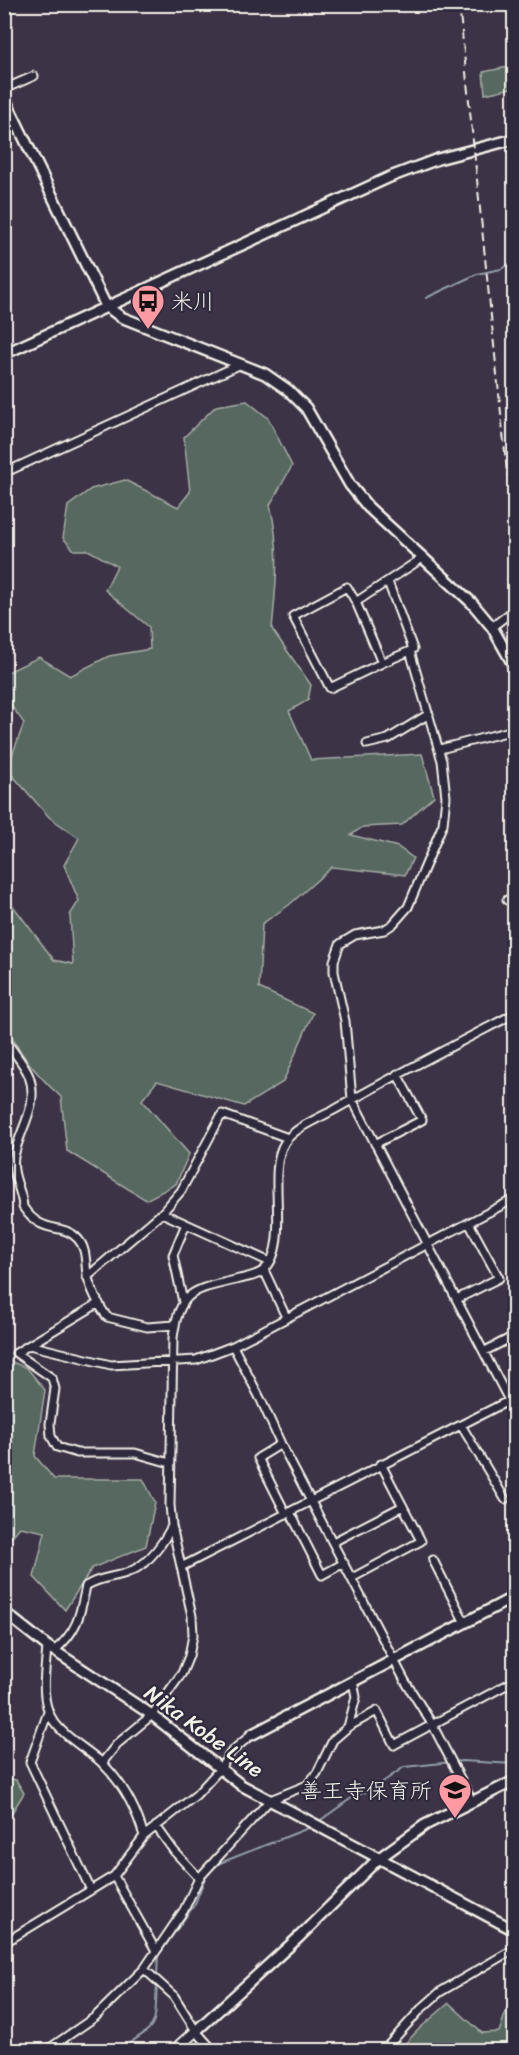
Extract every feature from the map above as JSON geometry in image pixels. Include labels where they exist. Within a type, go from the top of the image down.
[{"type":"street","points":[[4,89],[34,75]]},
{"type":"street","points":[[4,97],[106,306],[121,317],[241,364],[281,384],[306,408],[350,485],[368,507],[472,603],[492,627],[514,666]]},
{"type":"street","points":[[4,354],[390,177],[438,159],[514,139]]},
{"type":"street","points":[[4,473],[241,364]]},
{"type":"street","points":[[356,602],[424,557]]},
{"type":"street","points":[[382,663],[356,602],[347,587],[293,616],[330,688],[413,649],[388,582]]},
{"type":"street","points":[[492,627],[514,610]]},
{"type":"street","points":[[410,651],[440,749],[445,778],[444,824],[414,894],[393,924],[384,930],[346,939],[340,945],[334,961],[337,988],[345,1021],[352,1098],[512,1399],[514,1410]]},
{"type":"street","points":[[367,744],[388,739],[429,714]]},
{"type":"street","points":[[440,749],[514,730]]},
{"type":"street","points":[[183,1302],[200,1289],[256,1275],[270,1262],[278,1222],[278,1163],[288,1138],[352,1098],[514,1014]]},
{"type":"street","points":[[4,1037],[28,1074],[32,1086],[32,1101],[14,1157],[15,1179],[23,1198],[23,1207],[39,1224],[65,1230],[77,1238],[85,1251],[87,1276],[107,1317],[120,1323],[147,1327],[175,1325]]},
{"type":"street","points":[[375,1143],[422,1120],[397,1074]]},
{"type":"street","points":[[87,1276],[162,1213],[181,1191],[222,1114],[288,1138]]},
{"type":"street","points":[[29,1345],[111,1365],[196,1360],[233,1346],[514,1199]]},
{"type":"street","points":[[162,1213],[270,1262]]},
{"type":"street","points":[[457,1299],[499,1278],[469,1223]]},
{"type":"street","points":[[102,1763],[117,1744],[152,1715],[182,1673],[189,1656],[193,1635],[192,1616],[172,1527],[170,1463],[175,1325],[183,1302],[173,1255],[186,1224]]},
{"type":"street","points":[[264,1270],[286,1317]]},
{"type":"street","points":[[99,1303],[78,1318],[16,1353],[52,1378],[56,1389],[50,1424],[51,1436],[57,1447],[77,1453],[135,1453],[170,1463]]},
{"type":"street","points":[[485,1351],[514,1336]]},
{"type":"street","points":[[233,1346],[261,1400],[280,1444],[394,1660],[432,1724],[472,1801]]},
{"type":"street","points":[[181,1567],[512,1399]]},
{"type":"street","points":[[461,1425],[505,1499]]},
{"type":"street","points":[[280,1444],[258,1458],[322,1575],[344,1563]]},
{"type":"street","points":[[352,1578],[421,1541],[381,1464]]},
{"type":"street","points":[[333,1542],[403,1506]]},
{"type":"street","points":[[144,1836],[137,1812],[102,1763],[63,1730],[48,1712],[45,1696],[51,1648],[71,1637],[78,1621],[86,1586],[95,1580],[128,1572],[141,1564],[159,1548],[172,1527]]},
{"type":"street","points":[[433,1560],[465,1623]]},
{"type":"street","points":[[4,1943],[90,1888],[114,1876],[144,1836],[196,1795],[219,1770],[232,1751],[251,1735],[514,1597]]},
{"type":"street","name":"Nika Kobe Line","points":[[4,1612],[51,1648],[152,1715],[219,1770],[314,1825],[514,1930]]},
{"type":"street","points":[[348,1727],[356,1697],[353,1681]]},
{"type":"street","points":[[47,2050],[95,2018],[144,1969],[155,1949],[184,1910],[199,1878],[270,1800],[311,1780],[333,1740],[348,1727],[377,1711],[394,1744],[514,1681]]},
{"type":"street","points":[[48,1712],[30,1762],[90,1888]]},
{"type":"street","points":[[175,2050],[298,1938],[378,1859],[425,1825],[514,1781]]},
{"type":"street","points":[[156,1826],[174,1851],[199,1878]]},
{"type":"street","points":[[114,1876],[155,1949]]},
{"type":"street","points":[[384,2050],[396,2041],[421,2009],[440,1992],[514,1949]]},
{"type":"street","points":[[144,1969],[174,1996],[196,2031],[213,2050]]},
{"type":"green space","points":[[508,67],[512,88],[485,94],[483,72]]},
{"type":"green space","points":[[247,401],[268,418],[292,466],[270,505],[277,552],[272,629],[311,685],[308,700],[289,711],[311,760],[422,754],[434,796],[402,825],[363,827],[351,835],[398,847],[413,858],[405,875],[332,867],[289,905],[262,924],[259,988],[313,1013],[283,1082],[244,1106],[157,1081],[142,1100],[189,1154],[176,1184],[146,1200],[67,1151],[61,1097],[19,1050],[4,1016],[5,923],[14,907],[54,960],[73,964],[70,915],[79,901],[64,865],[79,838],[49,817],[7,769],[24,723],[7,700],[8,672],[39,657],[70,676],[109,656],[150,649],[149,627],[105,590],[117,566],[88,550],[74,550],[63,538],[68,506],[91,489],[125,480],[178,507],[190,492],[184,437],[216,406]]},
{"type":"green space","points":[[5,1359],[27,1368],[45,1390],[35,1456],[54,1479],[143,1479],[155,1502],[146,1546],[92,1568],[65,1610],[34,1577],[45,1532],[20,1527],[5,1545]]},
{"type":"green space","points":[[5,1778],[16,1780],[24,1793],[5,1824]]},
{"type":"green space","points":[[513,1991],[514,2050],[399,2050],[449,2003],[482,2033],[499,2032]]},
{"type":"waterway","points":[[426,298],[477,274],[501,269],[514,261]]},
{"type":"waterway","points":[[318,1822],[353,1797],[373,1789],[404,1767],[462,1761],[514,1764]]},
{"type":"waterway","points":[[157,1976],[158,1956],[195,1904],[206,1875],[220,1863],[311,1827]]},
{"type":"waterway","points":[[119,2050],[153,2024],[157,1982]]},
{"type":"railway","points":[[459,4],[507,472],[514,508]]},
{"type":"place","name":"米川","points":[[148,330]]},
{"type":"place","name":"善王寺保育所","points":[[455,1819]]}]
